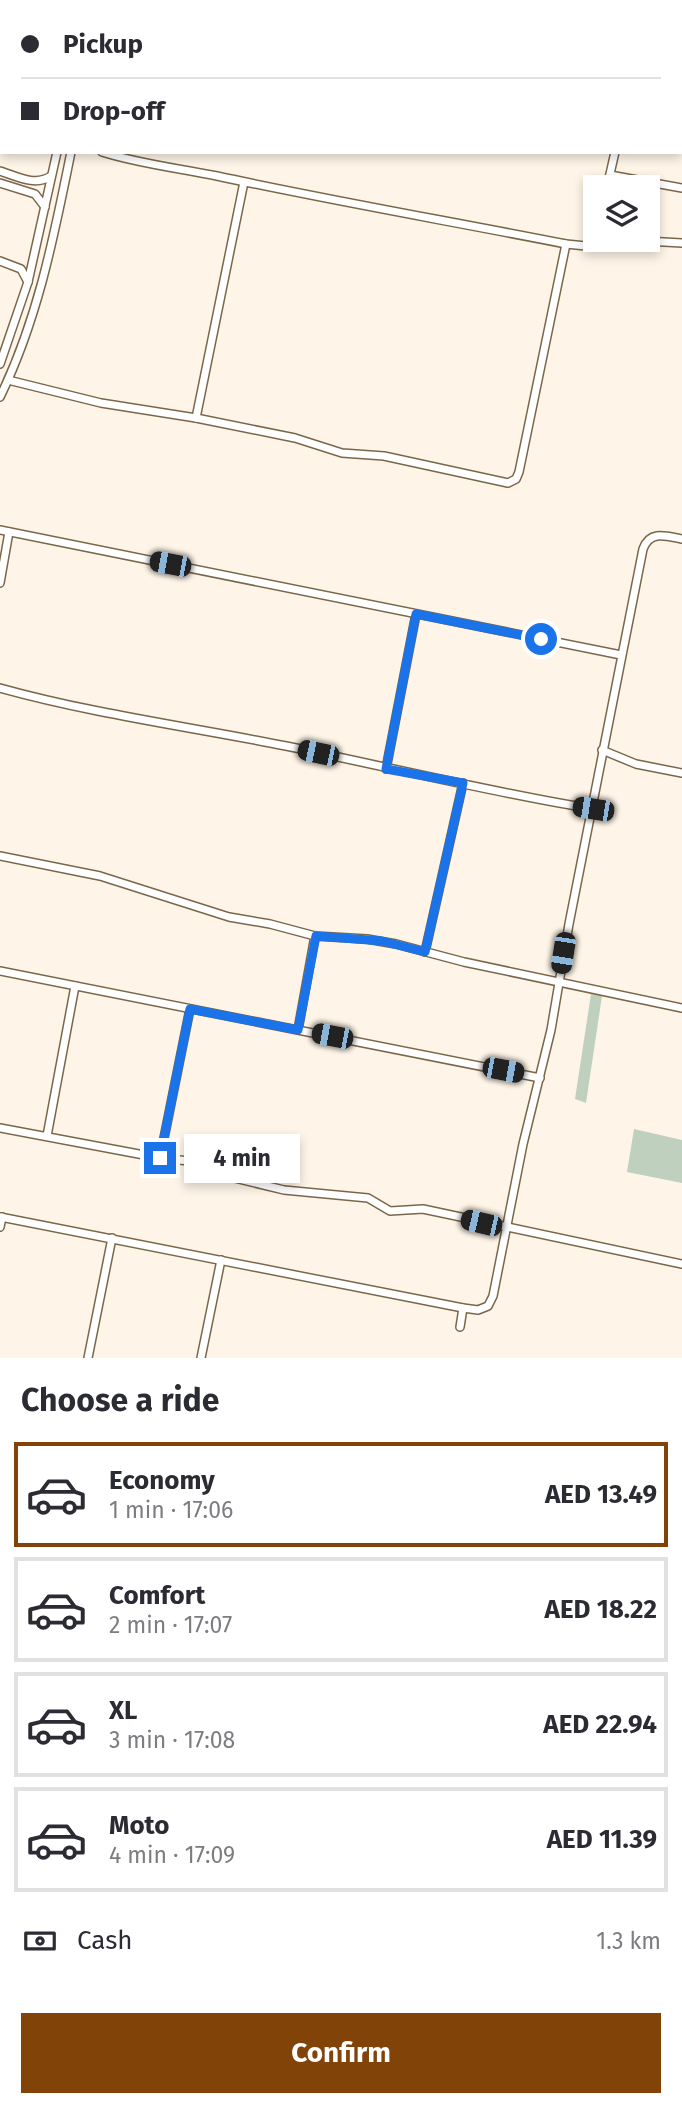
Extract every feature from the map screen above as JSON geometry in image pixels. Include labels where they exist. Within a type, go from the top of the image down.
[{"type":"street","points":[[0,364],[28,282],[56,154]]},
{"type":"street","points":[[0,397],[29,329],[45,275],[71,154]]},
{"type":"street","points":[[108,154],[134,162],[566,244],[583,243]]},
{"type":"street","points":[[615,154],[610,174],[682,188]]},
{"type":"street","points":[[0,171],[40,181],[51,176]]},
{"type":"street","points":[[13,187],[25,188],[29,183],[27,179]]},
{"type":"street","points":[[196,418],[244,182]]},
{"type":"street","points":[[0,183],[35,194],[45,207]]},
{"type":"street","points":[[660,243],[682,243]]},
{"type":"street","points":[[8,380],[101,403],[196,418],[295,438],[342,453],[392,458],[504,482],[512,481],[519,472],[566,244]]},
{"type":"street","points":[[17,267],[27,264],[34,256]]},
{"type":"street","points":[[0,261],[25,273],[28,282]]},
{"type":"street","points":[[0,530],[621,655]]},
{"type":"street","points":[[0,583],[9,532]]},
{"type":"street","points":[[0,1227],[1,1217],[463,1308],[483,1309],[491,1301],[523,1144],[540,1078],[593,809],[602,750],[645,544],[648,539],[658,535],[682,539]]},
{"type":"street","points":[[386,769],[416,614]]},
{"type":"street","points":[[0,688],[68,705],[593,809]]},
{"type":"street","points":[[602,750],[636,764],[682,772]]},
{"type":"street","points":[[425,952],[463,783]]},
{"type":"street","points":[[0,856],[100,876],[217,914],[316,936],[382,941],[558,983],[682,1008]]},
{"type":"street","points":[[298,1030],[316,936]]},
{"type":"street","points":[[0,971],[540,1078]]},
{"type":"street","points":[[47,1136],[75,986]]},
{"type":"street","points":[[160,1158],[190,1009]]},
{"type":"street","points":[[0,1128],[195,1162],[222,1175],[284,1190],[364,1197],[390,1211],[422,1209],[682,1264]]},
{"type":"street","points":[[88,1358],[112,1238]]},
{"type":"street","points":[[201,1358],[221,1260]]},
{"type":"street","points":[[460,1327],[463,1308]]},
{"type":"green space","points":[[591,994],[602,996],[586,1103],[575,1099]]},
{"type":"green space","points":[[634,1129],[682,1140],[682,1183],[627,1172]]},
{"type":"route","points":[[160,1158],[190,1009],[298,1030],[316,936],[382,941],[425,952],[463,783],[386,769],[416,614],[541,639]]}]
